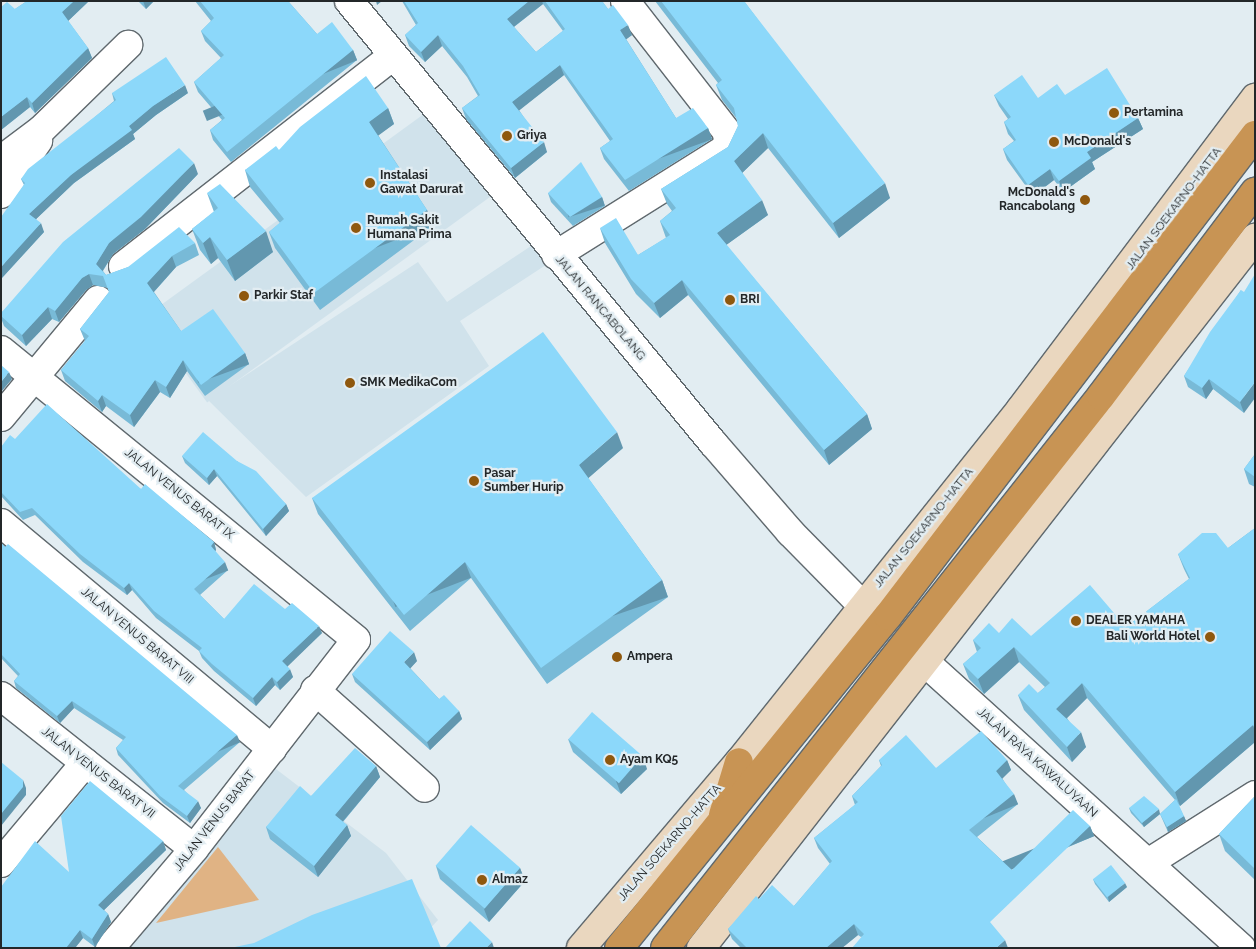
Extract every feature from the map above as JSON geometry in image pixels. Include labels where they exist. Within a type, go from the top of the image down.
[{"type":"highway","name":"JALAN SOEKARNO-HATTA","points":[[619,948],[718,831],[1081,368],[1255,135]]},
{"type":"highway","points":[[665,948],[1101,396],[1255,192]]},
{"type":"highway","points":[[718,831],[739,762]]},
{"type":"main road","name":"JALAN SOEKARNO-HATTA","points":[[581,948],[739,762],[862,605],[1020,410],[1255,98]]},
{"type":"main road","points":[[701,948],[926,663],[1255,238]]},
{"type":"street","name":"JALAN RANCABOLANG","points":[[349,1],[556,255],[790,532],[862,605]]},
{"type":"street","points":[[556,255],[725,149],[728,142],[727,132],[626,1]]},
{"type":"street","points":[[1,160],[41,130],[128,45]]},
{"type":"street","points":[[123,266],[393,56]]},
{"type":"street","points":[[1,194],[36,147],[41,130]]},
{"type":"street","points":[[1,418],[98,300]]},
{"type":"street","name":"JALAN VENUS BARAT IX","points":[[1,350],[356,640]]},
{"type":"street","name":"JALAN VENUS BARAT VIII","points":[[1,523],[272,749]]},
{"type":"street","name":"JALAN VENUS BARAT","points":[[110,948],[194,849],[356,640]]},
{"type":"street","name":"JALAN RAYA KAWALUYAAN","points":[[926,663],[1240,947]]},
{"type":"street","points":[[316,690],[426,788]]},
{"type":"street","name":"JALAN VENUS BARAT VII","points":[[1,696],[194,849]]},
{"type":"street","points":[[1,863],[85,762]]},
{"type":"street","points":[[1148,863],[1255,795]]},
{"type":"shaded area","name":"Rumah Sakit Humana Prima","points":[[428,111],[490,197],[207,402],[145,317]]},
{"type":"shaded area","name":"SMK MedikaCom","points":[[540,240],[555,259],[460,321],[489,366],[306,497],[208,400],[418,262],[447,302]]},
{"type":"shaded area","points":[[272,766],[386,853],[438,920],[412,948],[123,948]]},
{"type":"shaded area","points":[[218,847],[259,900],[156,923]]},
{"type":"building","points":[[27,1],[74,1],[62,12],[88,48],[32,103],[27,97],[1,117],[1,7],[7,2],[15,9]]},
{"type":"building","points":[[200,1],[288,1],[317,34],[332,22],[353,50],[227,152],[210,130],[225,118],[194,82],[224,55],[201,31],[214,18]]},
{"type":"building","points":[[404,1],[529,1],[507,19],[536,52],[565,29],[545,1],[602,1],[608,9],[613,5],[628,25],[620,30],[676,118],[693,108],[708,128],[625,180],[600,148],[613,139],[560,65],[512,102],[544,142],[511,168],[462,108],[480,95],[463,66],[438,35],[421,52],[405,35],[418,23]]},
{"type":"building","points":[[661,1],[744,1],[885,183],[833,223],[763,133],[734,161],[762,200],[717,233],[867,414],[824,450],[682,280],[654,303],[631,279],[600,228],[616,218],[638,255],[670,235],[660,221],[676,208],[661,189],[728,147],[738,126],[734,108],[716,85],[722,80]]},
{"type":"building","points":[[166,57],[185,85],[153,106],[129,126],[132,130],[71,175],[29,214],[41,223],[1,267],[1,217],[25,183],[21,179],[28,169],[116,100],[112,93]]},
{"type":"building","points":[[1107,68],[1138,118],[1087,152],[1091,158],[1059,181],[1050,169],[1028,185],[1003,149],[1016,140],[1004,122],[1011,117],[994,95],[1022,75],[1038,98],[1057,84],[1065,95]]},
{"type":"building","points":[[366,76],[388,108],[369,122],[427,210],[314,293],[269,232],[284,219],[245,170],[276,146],[279,150],[300,127]]},
{"type":"building","points":[[179,148],[194,163],[141,217],[109,243],[96,264],[106,275],[128,267],[179,227],[195,243],[172,256],[147,283],[181,331],[213,309],[245,353],[201,385],[183,360],[166,387],[155,380],[130,415],[102,395],[98,401],[61,370],[89,336],[80,329],[109,292],[103,276],[89,274],[82,278],[55,311],[48,307],[22,335],[1,316],[1,313],[63,242]]},
{"type":"building","points":[[581,162],[602,197],[570,217],[548,193]]},
{"type":"building","points":[[220,184],[266,231],[227,260],[210,237],[203,243],[192,229],[218,208],[207,193]]},
{"type":"building","points":[[1255,274],[1255,382],[1240,402],[1209,379],[1202,388],[1184,376],[1210,332],[1241,290],[1244,292]]},
{"type":"building","name":"Pasar Sumber Hurip","points":[[543,332],[617,432],[579,465],[662,580],[541,668],[465,562],[404,615],[312,498]]},
{"type":"building","points":[[1,365],[9,372],[1,382]]},
{"type":"building","points":[[47,404],[141,489],[145,484],[214,542],[211,546],[225,562],[194,589],[224,619],[254,584],[285,609],[292,603],[319,626],[282,661],[290,669],[277,682],[272,677],[253,698],[212,664],[199,651],[202,648],[154,611],[129,583],[124,588],[80,554],[32,508],[20,512],[1,492],[1,447],[10,435],[15,439]]},
{"type":"building","points":[[203,432],[237,461],[256,471],[286,504],[263,529],[214,469],[207,478],[182,456]]},
{"type":"building","points":[[1255,454],[1255,477],[1244,469]]},
{"type":"building","points":[[1255,528],[1255,728],[1253,725],[1175,792],[1082,683],[1056,709],[1081,732],[1067,747],[1018,695],[1029,684],[1038,693],[1050,683],[1014,647],[978,679],[963,664],[981,648],[973,640],[989,623],[999,633],[1012,618],[1031,636],[1090,585],[1126,627],[1190,578],[1178,554],[1202,533],[1216,533],[1228,548]]},
{"type":"building","points":[[1,543],[5,547],[8,544],[237,735],[178,786],[198,801],[187,816],[160,796],[116,748],[126,737],[72,701],[57,716],[14,681],[20,674],[1,654]]},
{"type":"building","points":[[390,631],[414,652],[404,662],[439,699],[444,695],[459,711],[427,742],[352,674]]},
{"type":"building","name":"Ayam KQ5","points":[[592,712],[643,756],[619,783],[568,739]]},
{"type":"building","points":[[981,731],[1007,760],[996,771],[1014,794],[969,830],[1012,870],[1073,810],[1090,826],[990,922],[1005,940],[996,948],[852,948],[864,934],[854,924],[826,948],[747,948],[728,929],[756,896],[759,899],[772,885],[794,906],[832,861],[814,838],[858,802],[852,796],[882,765],[879,760],[906,735],[936,768]]},
{"type":"building","points":[[355,748],[376,766],[335,815],[347,825],[314,866],[266,827],[300,786],[311,796]]},
{"type":"building","points":[[1,762],[23,780],[23,787],[1,814]]},
{"type":"building","points":[[90,781],[163,841],[98,905],[108,914],[92,939],[80,930],[66,948],[1,948],[1,887],[35,841],[69,872],[61,816]]},
{"type":"building","points":[[1144,796],[1159,809],[1142,823],[1129,808]]},
{"type":"building","points":[[1255,796],[1255,869],[1219,834]]},
{"type":"building","points":[[1176,799],[1184,816],[1167,827],[1160,814]]},
{"type":"building","name":"Almaz","points":[[471,825],[520,868],[485,908],[436,866]]},
{"type":"building","points":[[1111,865],[1125,883],[1107,897],[1093,879]]},
{"type":"building","points":[[412,879],[441,948],[230,948],[254,943],[312,915]]},
{"type":"building","points":[[470,921],[492,942],[486,948],[445,948]]},
{"type":"place","name":"Pertamina","points":[[1114,113]]},
{"type":"place","name":"Griya","points":[[507,136]]},
{"type":"place","name":"McDonald's","points":[[1054,142]]},
{"type":"place","name":"Instalasi Gawat Darurat","points":[[370,183]]},
{"type":"place","name":"McDonald's Rancabolang","points":[[1085,200]]},
{"type":"place","name":"Rumah Sakit Humana Prima","points":[[356,228]]},
{"type":"place","name":"Parkir Staf","points":[[244,296]]},
{"type":"place","name":"BRI","points":[[730,300]]},
{"type":"place","name":"SMK MedikaCom","points":[[350,383]]},
{"type":"place","name":"Pasar Sumber Hurip","points":[[474,481]]},
{"type":"place","name":"DEALER YAMAHA","points":[[1076,621]]},
{"type":"place","name":"Bali World Hotel","points":[[1210,637]]},
{"type":"place","name":"Ampera","points":[[617,657]]},
{"type":"place","name":"Ayam KQ5","points":[[610,760]]},
{"type":"place","name":"Almaz","points":[[482,880]]}]
